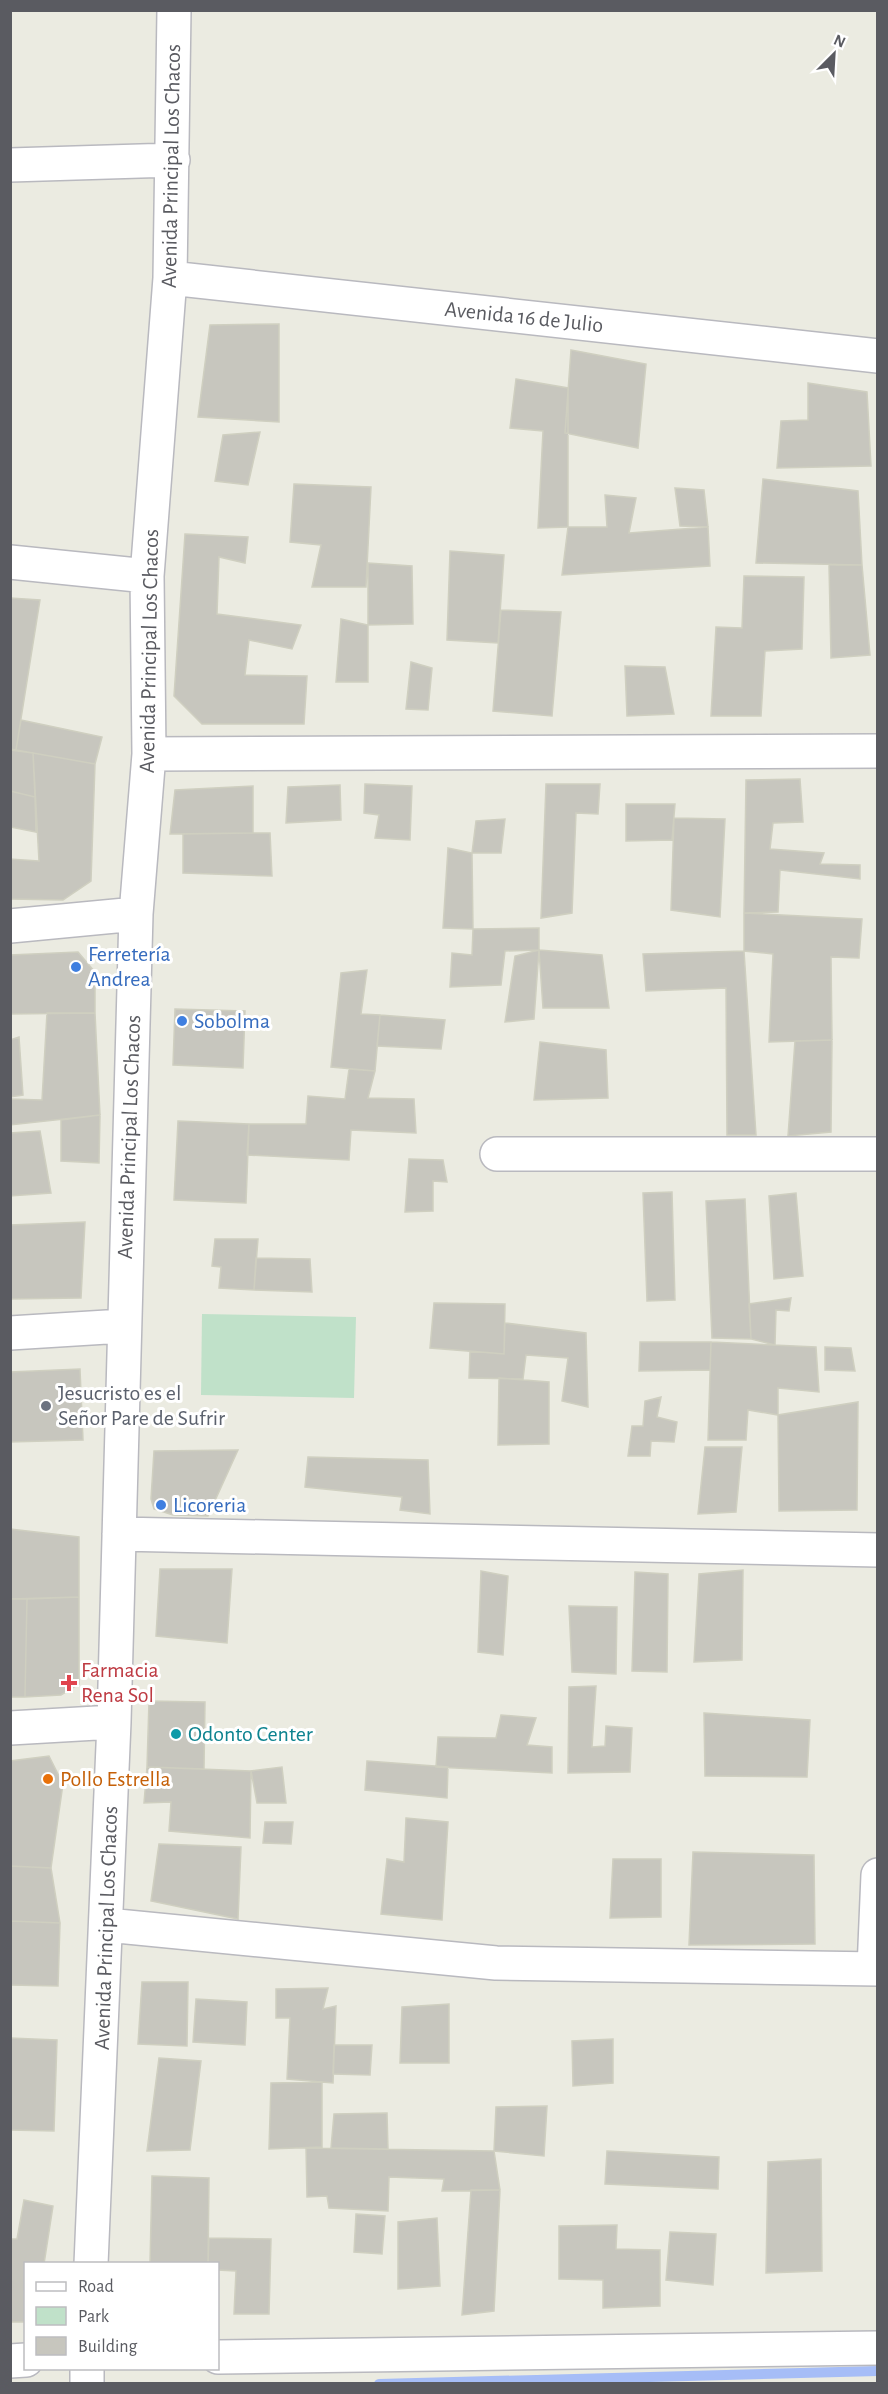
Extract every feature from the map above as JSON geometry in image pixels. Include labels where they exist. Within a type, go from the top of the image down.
[{"type":"street","name":"Avenida Principal Los Chacos","points":[[92,2262],[114,1722],[136,914],[149,754],[147,576],[170,278],[174,10]]},
{"type":"street","points":[[10,165],[173,160]]},
{"type":"street","name":"Avenida 16 de Julio","points":[[170,278],[878,356]]},
{"type":"street","points":[[10,562],[147,576]]},
{"type":"street","points":[[149,754],[878,752]]},
{"type":"street","points":[[10,926],[136,914]]},
{"type":"street","points":[[497,1154],[878,1154]]},
{"type":"street","points":[[10,1333],[123,1326]]},
{"type":"street","points":[[119,1534],[878,1550]]},
{"type":"street","points":[[10,1728],[114,1722]]},
{"type":"street","points":[[107,1925],[496,1963],[876,1969],[878,1875]]},
{"type":"street","points":[[219,2357],[878,2348]]},
{"type":"green space","points":[[202,1314],[356,1317],[354,1398],[201,1395]]},
{"type":"building","points":[[279,324],[279,422],[198,417],[210,325]]},
{"type":"building","points":[[571,350],[646,364],[638,448],[565,433]]},
{"type":"building","points":[[516,379],[568,388],[568,527],[538,528],[543,431],[510,428]]},
{"type":"building","points":[[808,383],[867,392],[871,466],[777,468],[781,421],[808,420]]},
{"type":"building","points":[[260,432],[248,485],[215,481],[223,435]]},
{"type":"building","points":[[763,479],[858,491],[862,565],[756,563]]},
{"type":"building","points":[[294,484],[371,487],[366,587],[312,587],[321,545],[290,542]]},
{"type":"building","points":[[675,488],[704,490],[708,527],[680,526]]},
{"type":"building","points":[[605,495],[636,498],[629,533],[708,527],[710,566],[562,575],[568,527],[607,527]]},
{"type":"building","points":[[185,534],[248,537],[245,563],[219,557],[217,614],[301,625],[292,649],[249,640],[245,675],[307,676],[304,724],[202,724],[174,696]]},
{"type":"building","points":[[450,551],[504,555],[498,643],[447,640]]},
{"type":"building","points":[[368,563],[412,566],[413,624],[368,625]]},
{"type":"building","points":[[829,565],[862,565],[870,655],[831,658]]},
{"type":"building","points":[[744,576],[804,577],[802,649],[765,651],[761,716],[711,716],[716,627],[742,628]]},
{"type":"building","points":[[10,598],[40,600],[16,750],[10,749]]},
{"type":"building","points":[[501,610],[561,612],[552,716],[493,711]]},
{"type":"building","points":[[341,619],[368,625],[368,682],[336,682]]},
{"type":"building","points":[[411,662],[432,668],[428,710],[406,709]]},
{"type":"building","points":[[625,666],[665,667],[674,714],[627,716]]},
{"type":"building","points":[[21,720],[102,737],[95,764],[16,750]]},
{"type":"building","points":[[10,750],[33,753],[35,797],[10,791]]},
{"type":"building","points":[[33,753],[95,764],[91,881],[63,900],[10,899],[10,859],[39,861]]},
{"type":"building","points":[[800,779],[803,822],[773,823],[770,849],[824,853],[820,864],[860,865],[860,879],[780,870],[778,912],[744,913],[746,780]]},
{"type":"building","points":[[365,784],[412,786],[410,840],[375,838],[379,815],[364,813]]},
{"type":"building","points":[[546,784],[600,784],[598,814],[576,813],[572,913],[541,918]]},
{"type":"building","points":[[340,785],[341,820],[286,823],[288,787]]},
{"type":"building","points":[[253,786],[253,833],[170,834],[175,790]]},
{"type":"building","points":[[10,791],[35,797],[36,832],[10,827]]},
{"type":"building","points":[[626,804],[675,804],[672,840],[626,841]]},
{"type":"building","points":[[674,818],[725,819],[720,917],[671,910]]},
{"type":"building","points":[[505,819],[501,853],[472,853],[476,821]]},
{"type":"building","points":[[270,833],[272,876],[183,873],[183,834]]},
{"type":"building","points":[[448,848],[472,853],[473,929],[443,928]]},
{"type":"building","points":[[744,913],[862,919],[859,958],[831,957],[832,1040],[769,1042],[773,954],[744,951]]},
{"type":"building","points":[[539,928],[539,950],[505,951],[501,985],[450,987],[452,953],[472,955],[473,929]]},
{"type":"building","points":[[539,950],[602,955],[609,1008],[543,1008]]},
{"type":"building","points":[[539,950],[534,1019],[505,1022],[515,956]]},
{"type":"building","points":[[744,951],[756,1135],[727,1135],[726,988],[646,991],[643,954]]},
{"type":"building","points":[[78,952],[95,972],[95,1013],[10,1014],[10,955]]},
{"type":"building","points":[[367,970],[361,1014],[380,1015],[375,1071],[331,1067],[341,973]]},
{"type":"building","points":[[175,1009],[245,1011],[243,1068],[173,1065]]},
{"type":"building","points":[[47,1013],[95,1013],[100,1115],[10,1125],[10,1099],[42,1100]]},
{"type":"building","points":[[380,1015],[445,1020],[441,1049],[377,1046]]},
{"type":"building","points":[[19,1037],[23,1095],[10,1097],[10,1040]]},
{"type":"building","points":[[832,1040],[831,1132],[788,1136],[795,1041]]},
{"type":"building","points":[[540,1042],[606,1050],[608,1098],[534,1100]]},
{"type":"building","points":[[349,1069],[375,1071],[368,1098],[414,1099],[416,1133],[351,1130],[349,1160],[247,1155],[249,1124],[306,1124],[308,1096],[345,1099]]},
{"type":"building","points":[[100,1115],[99,1163],[61,1161],[61,1120]]},
{"type":"building","points":[[178,1121],[249,1124],[246,1203],[174,1200]]},
{"type":"building","points":[[40,1131],[51,1193],[10,1196],[10,1133]]},
{"type":"building","points":[[409,1159],[443,1160],[447,1182],[433,1181],[433,1211],[405,1212]]},
{"type":"building","points":[[672,1192],[675,1300],[647,1301],[643,1193]]},
{"type":"building","points":[[796,1193],[803,1276],[774,1279],[769,1196]]},
{"type":"building","points":[[745,1199],[751,1339],[712,1338],[706,1201]]},
{"type":"building","points":[[85,1222],[81,1298],[10,1299],[10,1225]]},
{"type":"building","points":[[215,1239],[258,1239],[254,1290],[219,1288],[221,1267],[212,1266]]},
{"type":"building","points":[[256,1258],[310,1259],[312,1292],[254,1290]]},
{"type":"building","points":[[791,1298],[789,1311],[776,1310],[775,1345],[751,1339],[749,1304]]},
{"type":"building","points":[[434,1303],[505,1304],[504,1354],[430,1348]]},
{"type":"building","points":[[505,1323],[586,1333],[588,1407],[562,1401],[568,1358],[526,1355],[523,1379],[469,1378],[470,1351],[504,1354]]},
{"type":"building","points":[[640,1342],[711,1342],[710,1370],[639,1371]]},
{"type":"building","points":[[711,1342],[816,1347],[819,1392],[778,1388],[778,1415],[748,1410],[746,1440],[708,1440]]},
{"type":"building","points":[[825,1347],[851,1348],[855,1371],[825,1370]]},
{"type":"building","name":"Jesucristo es el Señor Pare de Sufrir","points":[[80,1369],[83,1440],[10,1442],[10,1372]]},
{"type":"building","points":[[499,1378],[549,1382],[549,1444],[498,1445]]},
{"type":"building","points":[[661,1397],[657,1417],[677,1422],[674,1442],[651,1441],[650,1456],[628,1456],[632,1426],[643,1426],[645,1401]]},
{"type":"building","points":[[858,1402],[857,1510],[779,1511],[778,1415]]},
{"type":"building","points":[[705,1447],[742,1447],[736,1512],[698,1514]]},
{"type":"building","points":[[238,1450],[208,1516],[173,1515],[154,1509],[151,1499],[154,1451]]},
{"type":"building","points":[[308,1457],[428,1460],[430,1514],[400,1510],[402,1497],[305,1487]]},
{"type":"building","points":[[10,1529],[79,1537],[79,1597],[10,1599]]},
{"type":"building","points":[[160,1569],[232,1569],[227,1643],[156,1636]]},
{"type":"building","points":[[743,1570],[742,1660],[694,1662],[699,1574]]},
{"type":"building","points":[[481,1571],[508,1576],[503,1655],[478,1652]]},
{"type":"building","points":[[635,1572],[668,1574],[667,1672],[632,1671]]},
{"type":"building","points":[[79,1597],[79,1684],[61,1695],[25,1697],[27,1599]]},
{"type":"building","points":[[10,1599],[27,1599],[25,1697],[10,1697]]},
{"type":"building","points":[[569,1606],[617,1607],[616,1674],[572,1672]]},
{"type":"building","points":[[596,1686],[592,1747],[605,1746],[606,1726],[632,1728],[630,1772],[568,1773],[569,1687]]},
{"type":"building","name":"Odonto Center","points":[[149,1701],[205,1702],[204,1769],[147,1767]]},
{"type":"building","points":[[704,1713],[810,1720],[807,1777],[705,1776]]},
{"type":"building","points":[[501,1715],[536,1718],[527,1745],[552,1747],[552,1773],[436,1767],[438,1737],[496,1738]]},
{"type":"building","points":[[49,1756],[63,1784],[51,1868],[10,1866],[10,1761]]},
{"type":"building","points":[[367,1761],[448,1767],[447,1798],[365,1790]]},
{"type":"building","points":[[147,1767],[251,1771],[250,1838],[169,1831],[171,1802],[144,1803]]},
{"type":"building","points":[[282,1767],[286,1803],[257,1803],[251,1771]]},
{"type":"building","points":[[406,1818],[448,1822],[442,1920],[381,1914],[387,1859],[404,1862]]},
{"type":"building","points":[[265,1822],[293,1822],[291,1844],[263,1843]]},
{"type":"building","points":[[159,1844],[241,1847],[238,1919],[151,1901]]},
{"type":"building","points":[[693,1852],[814,1855],[815,1944],[689,1945]]},
{"type":"building","points":[[613,1859],[661,1859],[661,1917],[610,1918]]},
{"type":"building","points":[[10,1866],[51,1868],[60,1923],[10,1921]]},
{"type":"building","points":[[10,1921],[60,1923],[58,1986],[10,1985]]},
{"type":"building","points":[[142,1982],[188,1982],[187,2046],[138,2044]]},
{"type":"building","points":[[328,1988],[323,2009],[336,2006],[333,2083],[287,2079],[290,2018],[276,2018],[276,1989]]},
{"type":"building","points":[[196,1999],[247,2002],[245,2045],[193,2042]]},
{"type":"building","points":[[449,2004],[449,2063],[400,2063],[402,2007]]},
{"type":"building","points":[[10,2038],[57,2040],[54,2131],[10,2130]]},
{"type":"building","points":[[613,2039],[613,2083],[573,2086],[572,2041]]},
{"type":"building","points":[[334,2045],[372,2045],[370,2075],[333,2074]]},
{"type":"building","points":[[159,2058],[201,2061],[190,2150],[147,2151]]},
{"type":"building","points":[[322,2082],[322,2147],[269,2149],[271,2083]]},
{"type":"building","points":[[547,2106],[544,2156],[494,2151],[496,2107]]},
{"type":"building","points":[[387,2113],[388,2149],[331,2148],[334,2114]]},
{"type":"building","points":[[306,2148],[494,2151],[500,2190],[442,2191],[444,2179],[389,2177],[388,2211],[329,2208],[327,2196],[307,2197]]},
{"type":"building","points":[[607,2151],[719,2157],[718,2189],[605,2184]]},
{"type":"building","points":[[821,2159],[822,2271],[766,2273],[768,2162]]},
{"type":"building","points":[[152,2176],[209,2178],[208,2262],[150,2262]]},
{"type":"building","points":[[471,2190],[500,2190],[494,2311],[462,2315]]},
{"type":"building","points":[[24,2200],[53,2206],[44,2262],[24,2262],[24,2322],[10,2322],[10,2239],[17,2239]]},
{"type":"building","points":[[356,2214],[385,2216],[382,2254],[354,2252]]},
{"type":"building","points":[[437,2218],[440,2286],[398,2289],[398,2222]]},
{"type":"building","points":[[617,2225],[616,2249],[660,2250],[660,2306],[603,2308],[603,2280],[559,2279],[559,2226]]},
{"type":"building","points":[[670,2232],[716,2234],[713,2285],[666,2280]]},
{"type":"building","points":[[209,2238],[271,2239],[269,2314],[234,2314],[236,2271],[219,2270],[219,2262],[208,2262]]},
{"type":"waterway","points":[[379,2384],[878,2371]]},
{"type":"place","name":"Ferretería Andrea","points":[[76,967]]},
{"type":"place","name":"Sobolma","points":[[182,1021]]},
{"type":"place","name":"Jesucristo es el Señor Pare de Sufrir","points":[[46,1406]]},
{"type":"place","name":"Licoreria","points":[[161,1505]]},
{"type":"place","name":"Farmacia Rena Sol","points":[[69,1683]]},
{"type":"place","name":"Odonto Center","points":[[176,1734]]},
{"type":"place","name":"Pollo Estrella","points":[[48,1779]]}]
